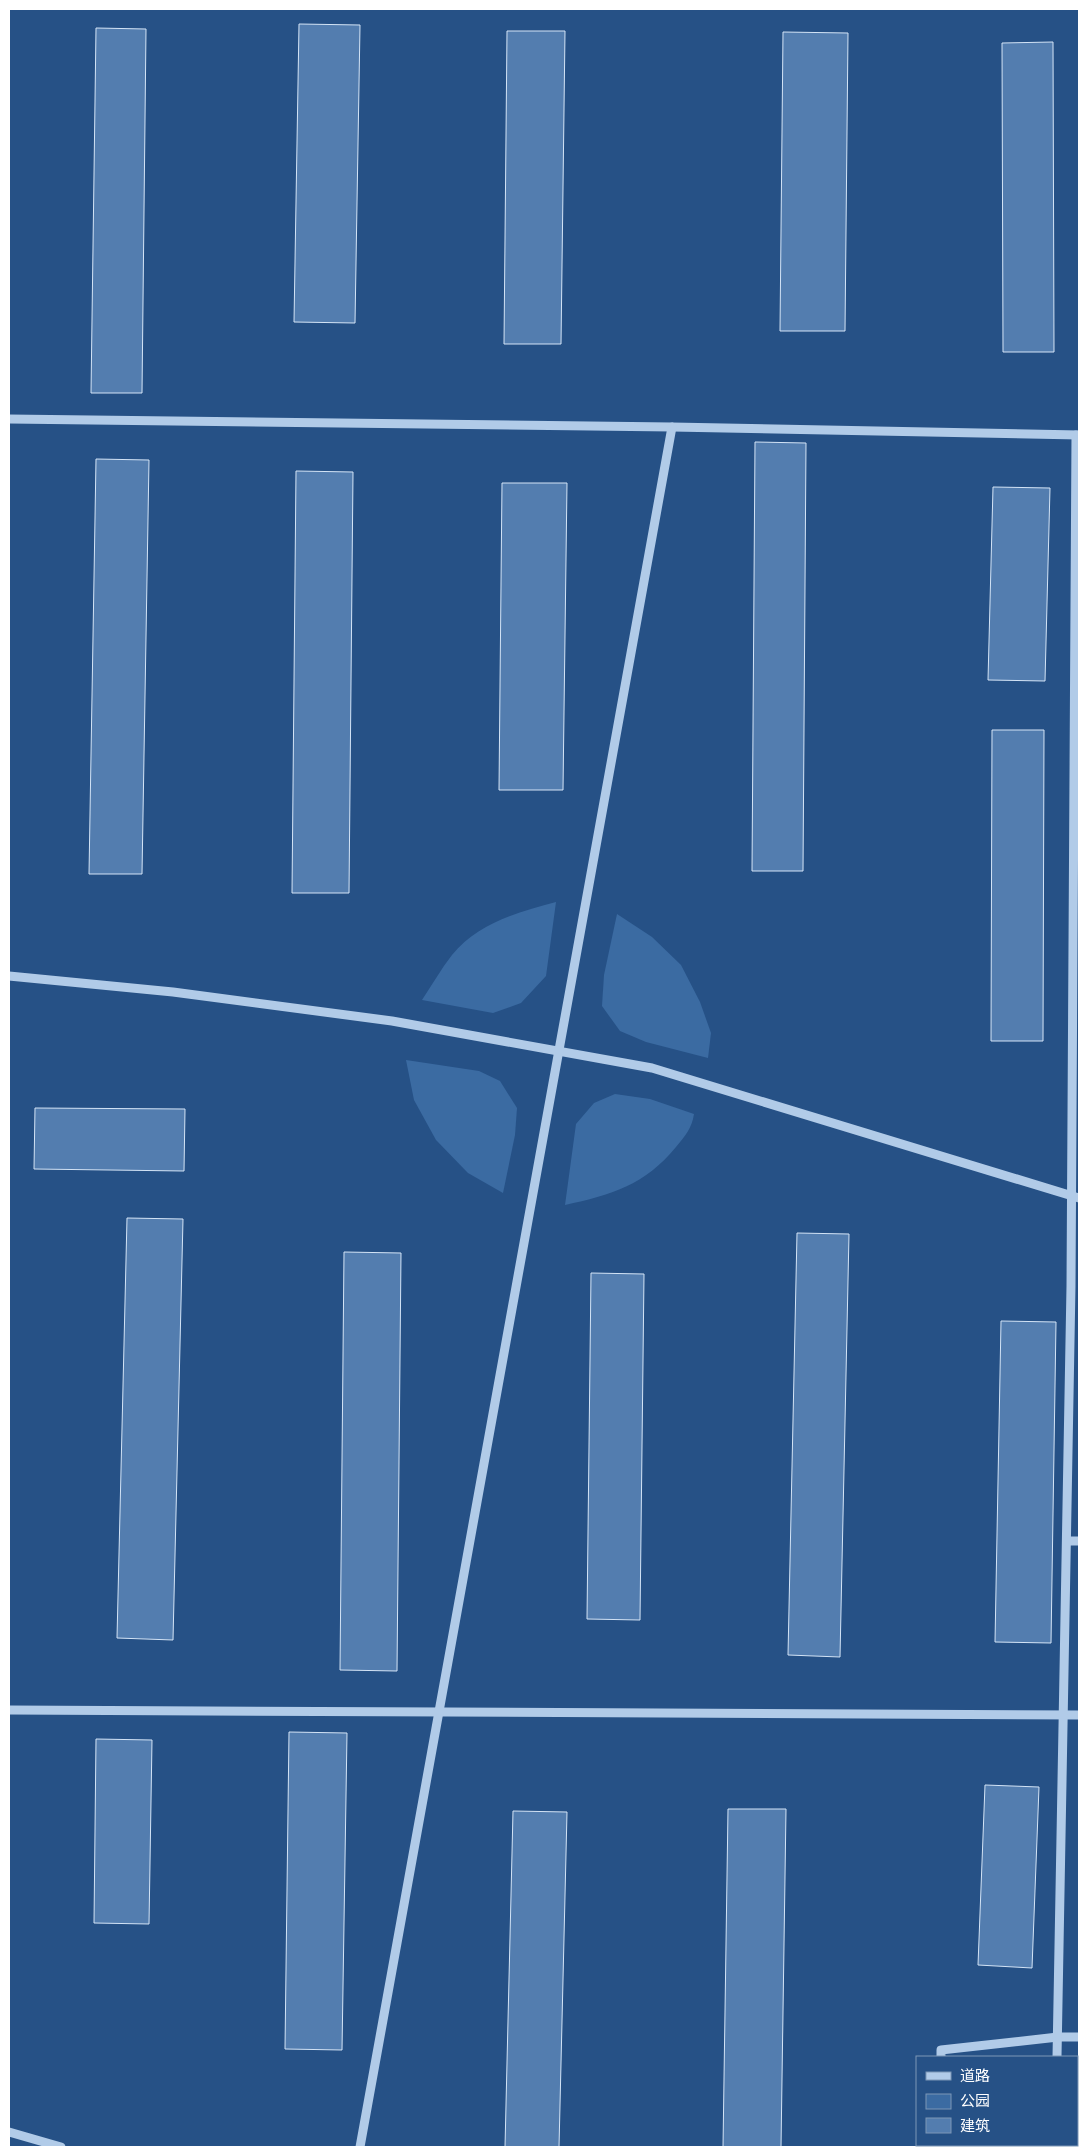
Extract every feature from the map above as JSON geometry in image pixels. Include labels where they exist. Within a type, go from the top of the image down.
[{"type":"street","points":[[9,419],[672,427],[1078,435],[1075,1288],[1057,2056]]},
{"type":"street","points":[[360,2147],[672,427]]},
{"type":"street","points":[[9,976],[173,992],[383,1020],[652,1068],[1076,1197]]},
{"type":"street","points":[[1068,1541],[1079,1541]]},
{"type":"street","points":[[9,1710],[1079,1715]]},
{"type":"street","points":[[941,2056],[941,2050],[1058,2037],[1079,2037]]},
{"type":"street","points":[[9,2132],[61,2147]]},
{"type":"green space","points":[[556,902],[546,976],[521,1003],[493,1013],[422,1000],[452,955],[474,935],[499,920]]},
{"type":"green space","points":[[617,914],[652,937],[681,965],[700,1002],[711,1033],[708,1058],[646,1042],[620,1031],[602,1006],[604,975]]},
{"type":"green space","points":[[406,1060],[479,1071],[500,1081],[517,1108],[515,1135],[503,1193],[468,1173],[436,1140],[414,1100]]},
{"type":"green space","points":[[615,1094],[650,1099],[694,1114],[692,1124],[688,1132],[652,1171],[612,1192],[565,1205],[576,1124],[594,1103]]},
{"type":"building","points":[[299,24],[360,25],[355,323],[294,322]]},
{"type":"building","points":[[96,28],[146,29],[142,393],[91,393]]},
{"type":"building","points":[[507,31],[565,31],[561,344],[504,344]]},
{"type":"building","points":[[783,32],[848,33],[845,331],[780,331]]},
{"type":"building","points":[[1053,42],[1054,352],[1003,352],[1002,43]]},
{"type":"building","points":[[755,442],[806,443],[803,871],[752,871]]},
{"type":"building","points":[[96,459],[149,460],[142,874],[89,874]]},
{"type":"building","points":[[296,471],[353,472],[349,893],[292,893]]},
{"type":"building","points":[[502,483],[567,483],[563,790],[499,790]]},
{"type":"building","points":[[993,487],[1050,488],[1045,681],[988,680]]},
{"type":"building","points":[[992,730],[1044,730],[1043,1041],[991,1041]]},
{"type":"building","points":[[35,1108],[185,1109],[184,1171],[34,1169]]},
{"type":"building","points":[[127,1218],[183,1219],[173,1640],[117,1638]]},
{"type":"building","points":[[797,1233],[849,1234],[840,1657],[788,1655]]},
{"type":"building","points":[[344,1252],[401,1253],[397,1671],[340,1670]]},
{"type":"building","points":[[591,1273],[644,1274],[640,1620],[587,1619]]},
{"type":"building","points":[[1001,1321],[1056,1322],[1051,1643],[995,1642]]},
{"type":"building","points":[[289,1732],[347,1733],[342,2050],[285,2049]]},
{"type":"building","points":[[96,1739],[152,1740],[149,1924],[94,1923]]},
{"type":"building","points":[[985,1785],[1039,1787],[1032,1968],[978,1965]]},
{"type":"building","points":[[728,1809],[786,1809],[781,2147],[723,2147]]},
{"type":"building","points":[[513,1811],[567,1812],[559,2147],[505,2147]]},
{"type":"building","points":[[960,2146],[1023,2146],[1023,2147]]}]
